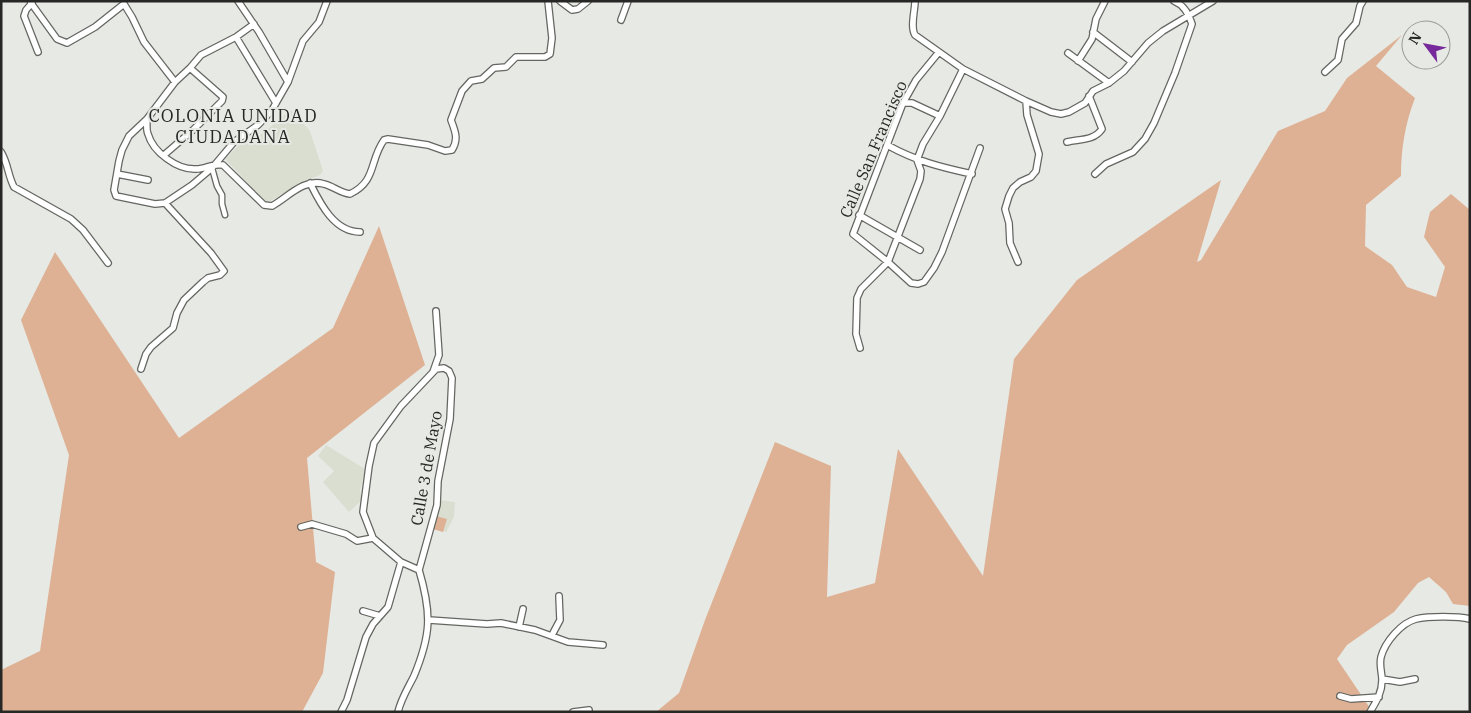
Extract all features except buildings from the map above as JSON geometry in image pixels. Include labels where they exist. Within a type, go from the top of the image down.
[{"type":"street","points":[[238,1],[254,24],[288,82]]},
{"type":"street","points":[[254,24],[236,37],[201,54],[175,82],[147,119],[129,136],[121,148],[114,190],[116,196],[155,204],[165,203],[192,185],[214,166],[234,142],[258,125],[272,110],[288,82],[303,41],[319,22],[327,1]]},
{"type":"street","points":[[147,119],[147,133],[151,143],[177,165],[197,169],[223,165],[264,205],[272,206],[310,183],[326,184],[346,194],[353,193],[367,182],[384,140],[428,145],[445,151],[452,150],[456,143],[456,131],[451,120],[462,91],[471,81],[482,79],[494,68],[506,66],[516,57],[545,57],[550,54],[552,38],[548,1]]},
{"type":"street","points":[[560,1],[572,10],[578,9],[588,1]]},
{"type":"street","points":[[621,20],[628,1]]},
{"type":"street","points":[[915,1],[913,32],[938,52],[963,69],[1026,101],[1051,112],[1061,114],[1070,112],[1085,103],[1093,91],[1109,83],[1124,71],[1148,43],[1163,31],[1213,1]]},
{"type":"street","points":[[1078,61],[1092,39],[1096,19],[1105,1]]},
{"type":"street","points":[[1095,174],[1106,164],[1132,152],[1145,139],[1154,123],[1175,73],[1192,24],[1182,6],[1174,1]]},
{"type":"street","points":[[1324,72],[1338,60],[1342,39],[1356,23],[1363,1]]},
{"type":"street","points":[[38,52],[24,16],[32,2],[57,39],[67,43],[95,26],[125,3],[144,42],[175,82]]},
{"type":"street","points":[[1093,32],[1132,62]]},
{"type":"street","points":[[236,37],[276,103]]},
{"type":"street","name":"Calle San Francisco","points":[[888,262],[853,234],[903,103],[916,80],[938,52]]},
{"type":"street","points":[[1068,53],[1109,83]]},
{"type":"street","points":[[164,155],[222,101],[223,97],[190,68]]},
{"type":"street","points":[[860,348],[856,334],[857,298],[861,289],[888,262],[920,179],[921,171],[917,160],[923,144],[940,116],[963,69]]},
{"type":"street","points":[[1067,142],[1088,139],[1100,133],[1102,129],[1089,96]]},
{"type":"street","points":[[1018,262],[1010,243],[1009,223],[1005,209],[1013,188],[1036,172],[1039,154],[1027,115],[1026,101]]},
{"type":"street","points":[[903,103],[912,103],[940,116]]},
{"type":"street","points":[[887,145],[934,166],[972,174]]},
{"type":"street","points":[[888,262],[911,282],[918,284],[924,282],[942,252],[980,148]]},
{"type":"street","points":[[1,152],[6,160],[14,187],[61,212],[70,219],[83,230],[108,263]]},
{"type":"street","points":[[214,166],[225,215]]},
{"type":"street","points":[[117,174],[148,180]]},
{"type":"street","points":[[310,183],[317,197],[338,225],[351,232],[360,232]]},
{"type":"street","points":[[141,369],[146,354],[151,347],[173,328],[177,313],[184,300],[208,278],[220,275],[224,271],[211,253],[165,203]]},
{"type":"street","points":[[860,216],[920,250]]},
{"type":"street","points":[[398,712],[400,702],[413,677],[428,636],[429,620],[424,586],[419,570],[401,562],[373,538],[363,512],[374,443],[401,406],[432,374],[439,354],[436,311]]},
{"type":"street","name":"Calle 3 de Mayo","points":[[419,570],[437,505],[438,481],[450,419],[452,378],[449,371],[444,368],[436,369],[432,374]]},
{"type":"street","points":[[302,527],[312,524],[320,525],[357,540],[373,538]]},
{"type":"street","points":[[341,712],[347,700],[366,637],[380,616],[388,608],[401,562]]},
{"type":"street","points":[[552,635],[560,620],[559,596]]},
{"type":"street","points":[[519,627],[524,609]]},
{"type":"street","points":[[363,611],[380,616]]},
{"type":"street","points":[[1370,712],[1379,697],[1382,679],[1380,667],[1382,655],[1397,631],[1406,623],[1417,618],[1459,617],[1470,619]]},
{"type":"street","points":[[429,620],[487,624],[501,623],[552,635],[568,642],[603,645]]},
{"type":"street","points":[[1382,679],[1400,682],[1415,679]]},
{"type":"street","points":[[1340,696],[1351,699],[1379,697]]},
{"type":"street","points":[[573,712],[589,710]]},
{"type":"shaded area","points":[[1401,36],[1376,66],[1415,98],[1404,137],[1401,176],[1366,205],[1365,246],[1392,265],[1407,287],[1436,297],[1445,267],[1424,237],[1430,212],[1451,194],[1470,210],[1470,606],[1453,604],[1446,592],[1429,577],[1418,583],[1394,612],[1347,645],[1337,659],[1372,711],[656,712],[679,693],[705,620],[775,442],[831,466],[827,597],[875,583],[898,449],[983,576],[1014,359],[1077,280],[1221,180],[1197,262],[1201,260],[1278,131],[1325,111],[1347,78]]},
{"type":"shaded area","points":[[291,110],[310,131],[323,171],[320,175],[301,183],[267,203],[225,159],[246,138],[252,142]]},
{"type":"shaded area","points":[[379,226],[425,365],[307,458],[316,562],[335,572],[323,673],[302,712],[1,712],[1,670],[40,651],[69,455],[21,320],[55,252],[179,438],[333,328]]},
{"type":"shaded area","points":[[326,445],[365,469],[360,491],[362,500],[349,512],[323,482],[334,471],[318,456]]},
{"type":"shaded area","points":[[440,500],[455,502],[454,517],[446,532],[432,529]]},
{"type":"shaded area","points":[[436,516],[447,519],[443,532],[433,529]]},
{"type":"district","name":"COLONIA UNIDAD CIUDADANA","points":[[233,125]]}]
